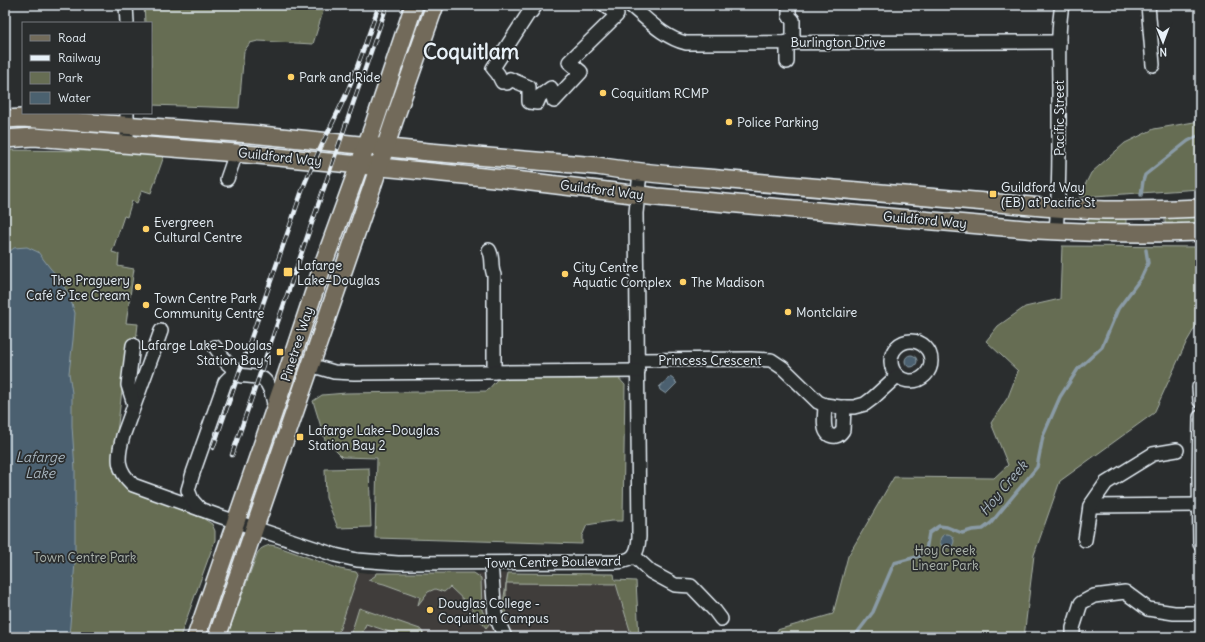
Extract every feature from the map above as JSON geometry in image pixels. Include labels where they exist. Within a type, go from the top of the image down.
[{"type":"main road","name":"Pinetree Way","points":[[196,637],[324,262],[373,127],[414,5]]},
{"type":"main road","name":"Pinetree Way","points":[[217,637],[435,5]]},
{"type":"main road","name":"Guildford Way","points":[[5,119],[127,120],[429,152],[597,166],[673,176],[1058,208],[1139,210],[1200,208]]},
{"type":"main road","name":"Guildford Way","points":[[5,139],[34,137],[236,153],[514,180],[657,197],[1056,231],[1139,234],[1200,232]]},
{"type":"street","points":[[126,5],[127,22]]},
{"type":"street","points":[[536,5],[531,12],[530,11],[492,68],[498,74],[502,82],[505,81],[507,83],[510,79],[529,87],[529,102],[537,103],[540,96],[551,88],[554,101],[581,72],[570,62],[617,15],[606,5]]},
{"type":"street","name":"Burlington Drive","points":[[630,5],[663,32],[678,41],[694,43],[1059,42]]},
{"type":"street","points":[[789,5],[789,16],[793,20]]},
{"type":"street","points":[[787,62],[793,20],[797,17],[797,5]]},
{"type":"street","name":"Pacific Street","points":[[1056,231],[1058,208],[1059,42],[1062,5]]},
{"type":"street","points":[[1148,5],[1153,65]]},
{"type":"street","points":[[127,120],[127,145]]},
{"type":"street","points":[[227,179],[236,153]]},
{"type":"street","name":"Town Centre Boulevard","points":[[161,331],[119,450],[121,470],[133,485],[236,522],[335,555],[357,560],[398,563],[491,563],[618,562],[629,560],[638,550],[639,538],[636,213],[640,172]]},
{"type":"street","points":[[489,250],[491,254],[494,278],[494,372]]},
{"type":"street","points":[[133,345],[128,385],[134,404]]},
{"type":"street","points":[[215,347],[241,376]]},
{"type":"street","name":"Princess Crescent","points":[[310,365],[334,372],[354,373],[482,373],[751,359],[771,360],[783,368],[816,400],[825,406]]},
{"type":"street","points":[[200,509],[192,500],[188,490],[225,382],[230,376],[233,375],[263,380],[271,391],[275,408]]},
{"type":"street","points":[[844,407],[844,430],[841,434],[832,436],[827,433],[825,429],[825,406],[844,407],[865,404],[897,376]]},
{"type":"street","points":[[1199,387],[1200,401]]},
{"type":"street","points":[[1200,417],[1200,544]]},
{"type":"street","points":[[1085,540],[1090,506],[1106,484],[1153,454],[1177,450]]},
{"type":"street","points":[[1090,506],[1199,505]]},
{"type":"street","points":[[634,556],[651,572],[675,585],[690,586],[715,611],[721,620]]},
{"type":"street","points":[[491,563],[495,614],[505,637]]},
{"type":"street","points":[[1073,637],[1073,628],[1081,603],[1094,596],[1125,592],[1148,609],[1174,613],[1200,613]]},
{"type":"shaded area","name":"Douglas College - Coquitlam Campus","points":[[270,545],[340,569],[367,573],[614,574],[632,637],[227,637],[257,554],[263,547]]},
{"type":"green space","points":[[144,5],[325,5],[313,44],[258,41],[250,43],[244,51],[239,108],[152,105],[152,22],[145,22]]},
{"type":"green space","points":[[1200,120],[1200,189],[1079,197],[1091,173],[1125,143],[1154,129]]},
{"type":"green space","name":"Town Centre Park","points":[[5,150],[103,151],[164,156],[151,193],[142,190],[137,203],[132,201],[127,217],[124,216],[112,252],[119,254],[118,266],[134,269],[126,323],[138,324],[136,342],[122,390],[113,466],[120,482],[128,490],[201,517],[212,524],[215,531],[215,540],[180,637],[5,637]]},
{"type":"green space","points":[[1089,216],[1126,217],[1126,229],[1087,226]]},
{"type":"green space","points":[[1200,216],[1200,227],[1165,229],[1165,217]]},
{"type":"green space","name":"Hoy Creek Linear Park","points":[[1062,246],[1200,247],[1200,319],[1186,343],[1154,413],[1060,481],[1034,555],[1024,637],[777,637],[777,630],[833,614],[848,556],[894,477],[994,478],[1008,465],[991,423],[1008,397],[1018,371],[986,341],[998,326],[1025,307],[1060,299]]},
{"type":"green space","points":[[501,375],[616,375],[625,385],[623,521],[611,521],[587,525],[582,536],[582,544],[375,538],[377,458],[342,457],[325,440],[313,401],[322,395],[346,393],[487,391]]},
{"type":"green space","points":[[369,468],[371,527],[338,528],[326,498],[325,469]]},
{"type":"green space","points":[[270,545],[340,569],[356,572],[358,575],[337,637],[227,636],[257,554],[261,549]]},
{"type":"green space","points":[[376,573],[474,573],[481,578],[482,610],[489,624],[486,628],[469,605],[450,587],[444,592],[435,589],[428,592],[418,605],[420,597],[368,580],[375,576]]},
{"type":"green space","points":[[508,573],[614,574],[615,580],[636,581],[639,637],[632,637],[616,584],[506,583]]},
{"type":"green space","points":[[506,585],[507,616],[505,618],[502,608]]},
{"type":"green space","points":[[359,608],[420,629],[426,637],[405,637],[366,624],[361,637],[350,637]]},
{"type":"water","name":"Lafarge Lake","points":[[27,247],[38,252],[59,278],[69,295],[75,313],[69,373],[72,393],[72,426],[75,470],[75,562],[69,637],[5,637],[5,255],[14,248]]},
{"type":"water","points":[[909,355],[913,355],[917,361],[913,367],[909,367],[905,363],[905,359]]},
{"type":"water","points":[[670,377],[677,383],[666,394],[660,390],[659,387]]},
{"type":"water","points":[[947,534],[952,536],[954,541],[952,546],[947,548],[942,546],[940,541],[942,536]]},
{"type":"waterway","name":"Hoy Creek","points":[[1141,195],[1145,175],[1188,141],[1200,135]]},
{"type":"waterway","name":"Hoy Creek","points":[[854,637],[873,612],[894,563],[920,556],[926,550],[929,533],[939,526],[947,527],[962,533],[983,529],[991,523],[1037,467],[1043,436],[1060,397],[1078,369],[1102,347],[1118,309],[1141,278],[1148,263],[1146,250]]},
{"type":"railway","points":[[213,448],[303,188],[350,86],[379,5]]},
{"type":"railway","points":[[232,455],[387,5]]},
{"type":"place","name":"Park and Ride","points":[[291,77]]},
{"type":"place","name":"Coquitlam RCMP","points":[[603,93]]},
{"type":"place","name":"Police Parking","points":[[729,122]]},
{"type":"place","name":"Guildford Way (EB) at Pacific St","points":[[993,194]]},
{"type":"place","name":"Evergreen Cultural Centre","points":[[146,229]]},
{"type":"place","name":"Lafarge Lake–Douglas","points":[[288,272]]},
{"type":"place","name":"City Centre Aquatic Complex","points":[[565,274]]},
{"type":"place","name":"The Madison","points":[[683,282]]},
{"type":"place","name":"The Praguery Café & Ice Cream","points":[[138,287]]},
{"type":"place","name":"Town Centre Park Community Centre","points":[[146,305]]},
{"type":"place","name":"Montclaire","points":[[788,312]]},
{"type":"place","name":"Lafarge Lake–Douglas Station Bay 1","points":[[280,352]]},
{"type":"place","name":"Lafarge Lake–Douglas Station Bay 2","points":[[300,437]]},
{"type":"place","name":"Douglas College - Coquitlam Campus","points":[[430,610]]},
{"type":"district","name":"Coquitlam","points":[[471,51]]}]
